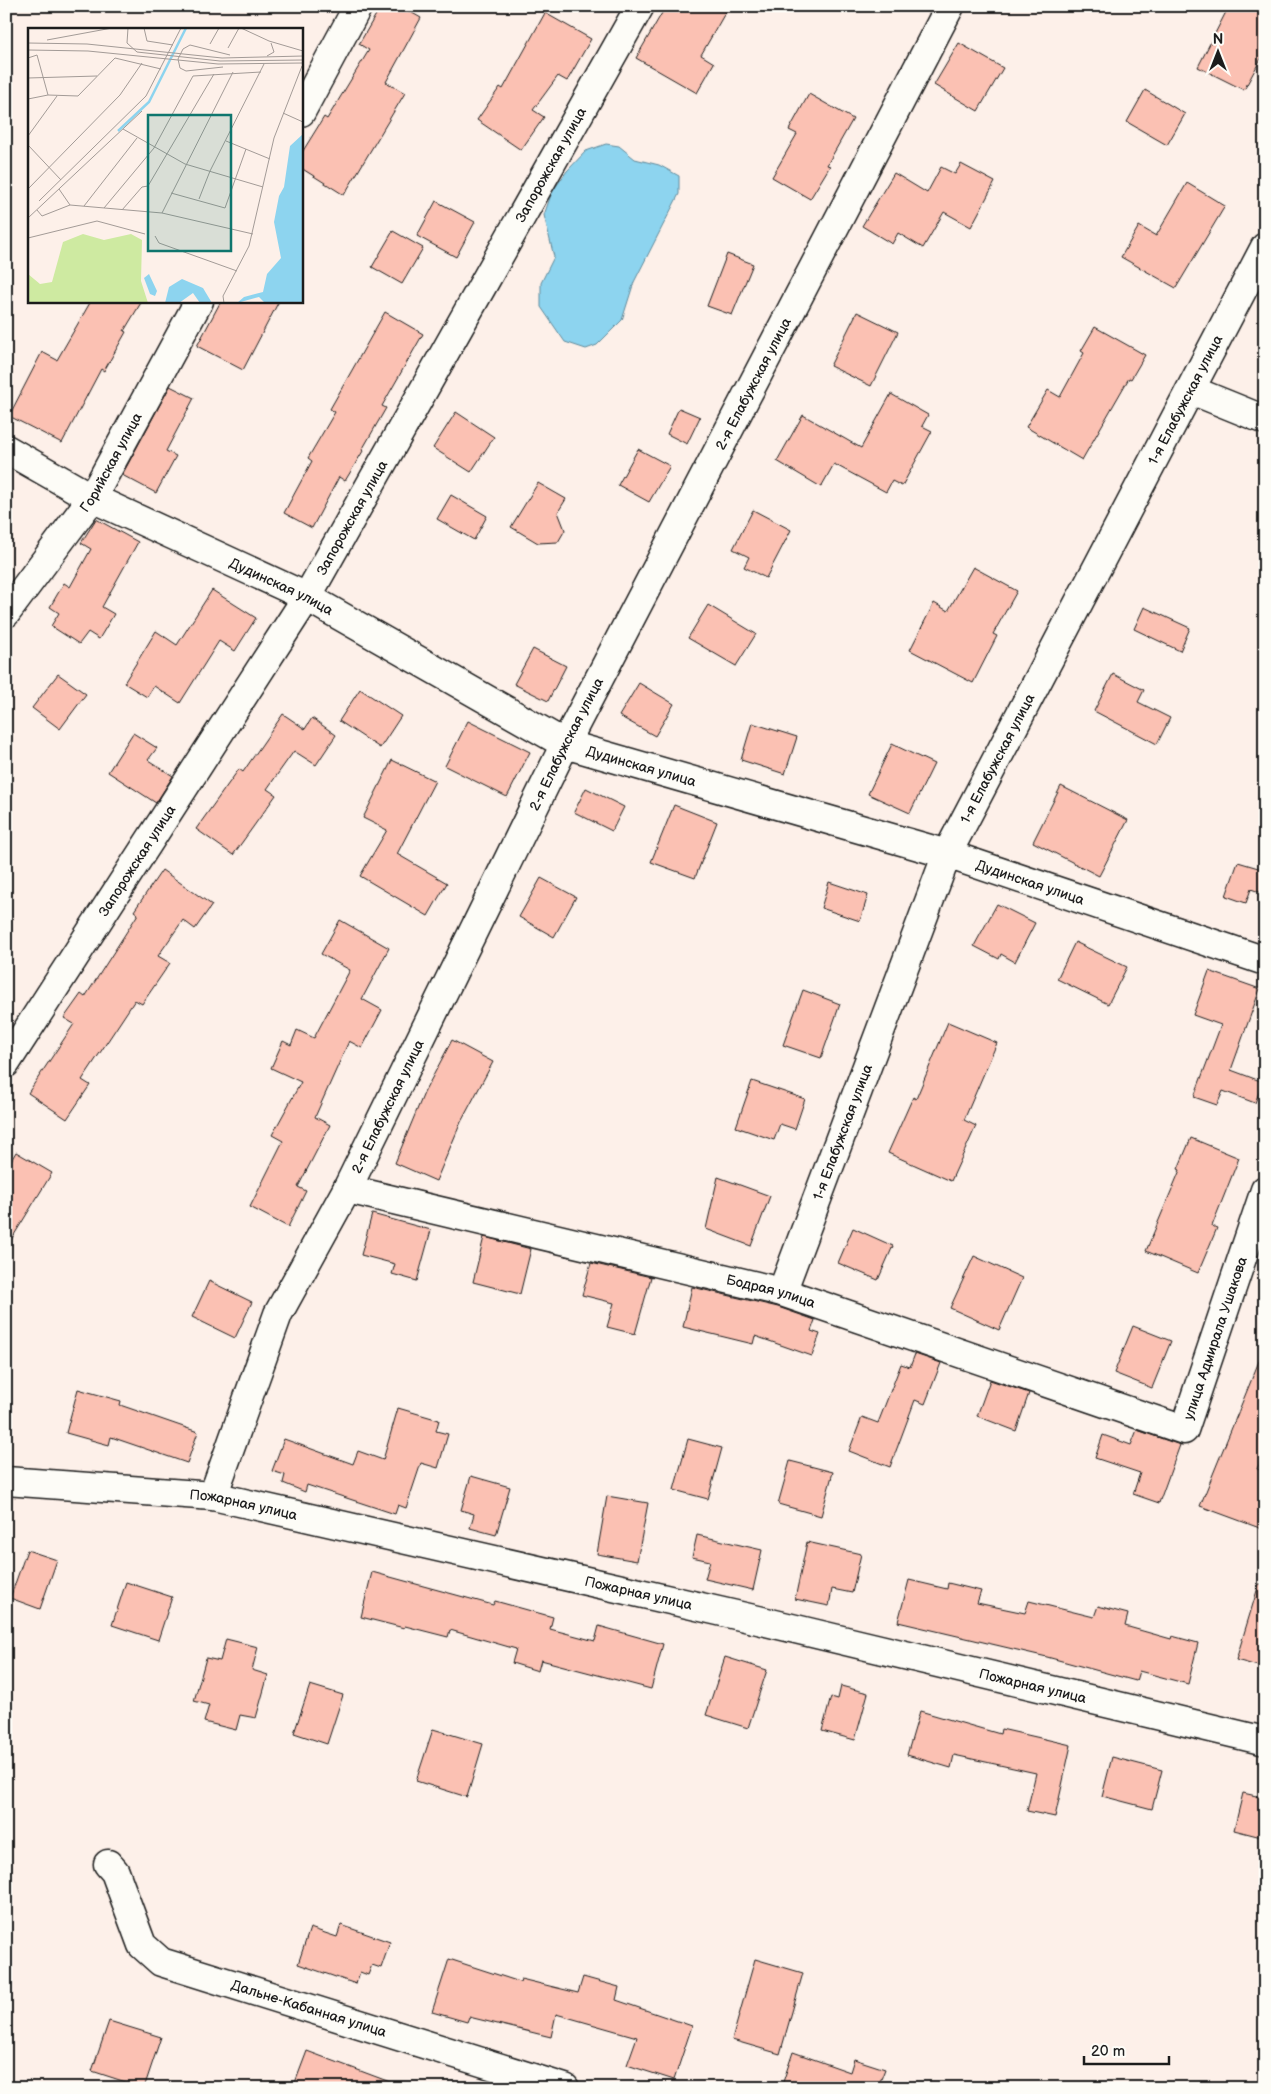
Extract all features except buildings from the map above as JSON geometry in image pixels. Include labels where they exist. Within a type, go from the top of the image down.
[{"type":"street","points":[[302,110],[358,6]]},
{"type":"street","name":"Запорожская улица","points":[[6,1063],[307,597],[640,6]]},
{"type":"street","name":"2-я Елабужская улица","points":[[213,1496],[278,1314],[347,1189],[565,744],[950,6]]},
{"type":"street","name":"1-я Елабужская улица","points":[[782,1292],[947,854],[1265,247]]},
{"type":"street","name":"Горийская улица","points":[[6,613],[92,498],[198,302]]},
{"type":"street","points":[[1191,390],[1265,420]]},
{"type":"street","name":"Дудинская улица","points":[[6,449],[92,498],[307,597],[565,744],[947,854],[1265,961]]},
{"type":"street","name":"Бодрая улица","points":[[347,1189],[782,1292],[1184,1430]]},
{"type":"street","name":"улица Адмирала Ушакова","points":[[1184,1430],[1265,1190]]},
{"type":"street","name":"Пожарная улица","points":[[6,1481],[213,1496],[758,1620],[1265,1741]]},
{"type":"street","name":"Дальне-Кабанная улица","points":[[108,1864],[115,1872],[142,1946],[161,1962],[565,2088]]},
{"type":"water","points":[[606,144],[619,146],[635,159],[659,165],[679,176],[679,194],[634,282],[622,320],[597,345],[586,349],[565,342],[541,307],[541,283],[554,257],[544,215],[552,192],[567,171],[586,151]]}]
